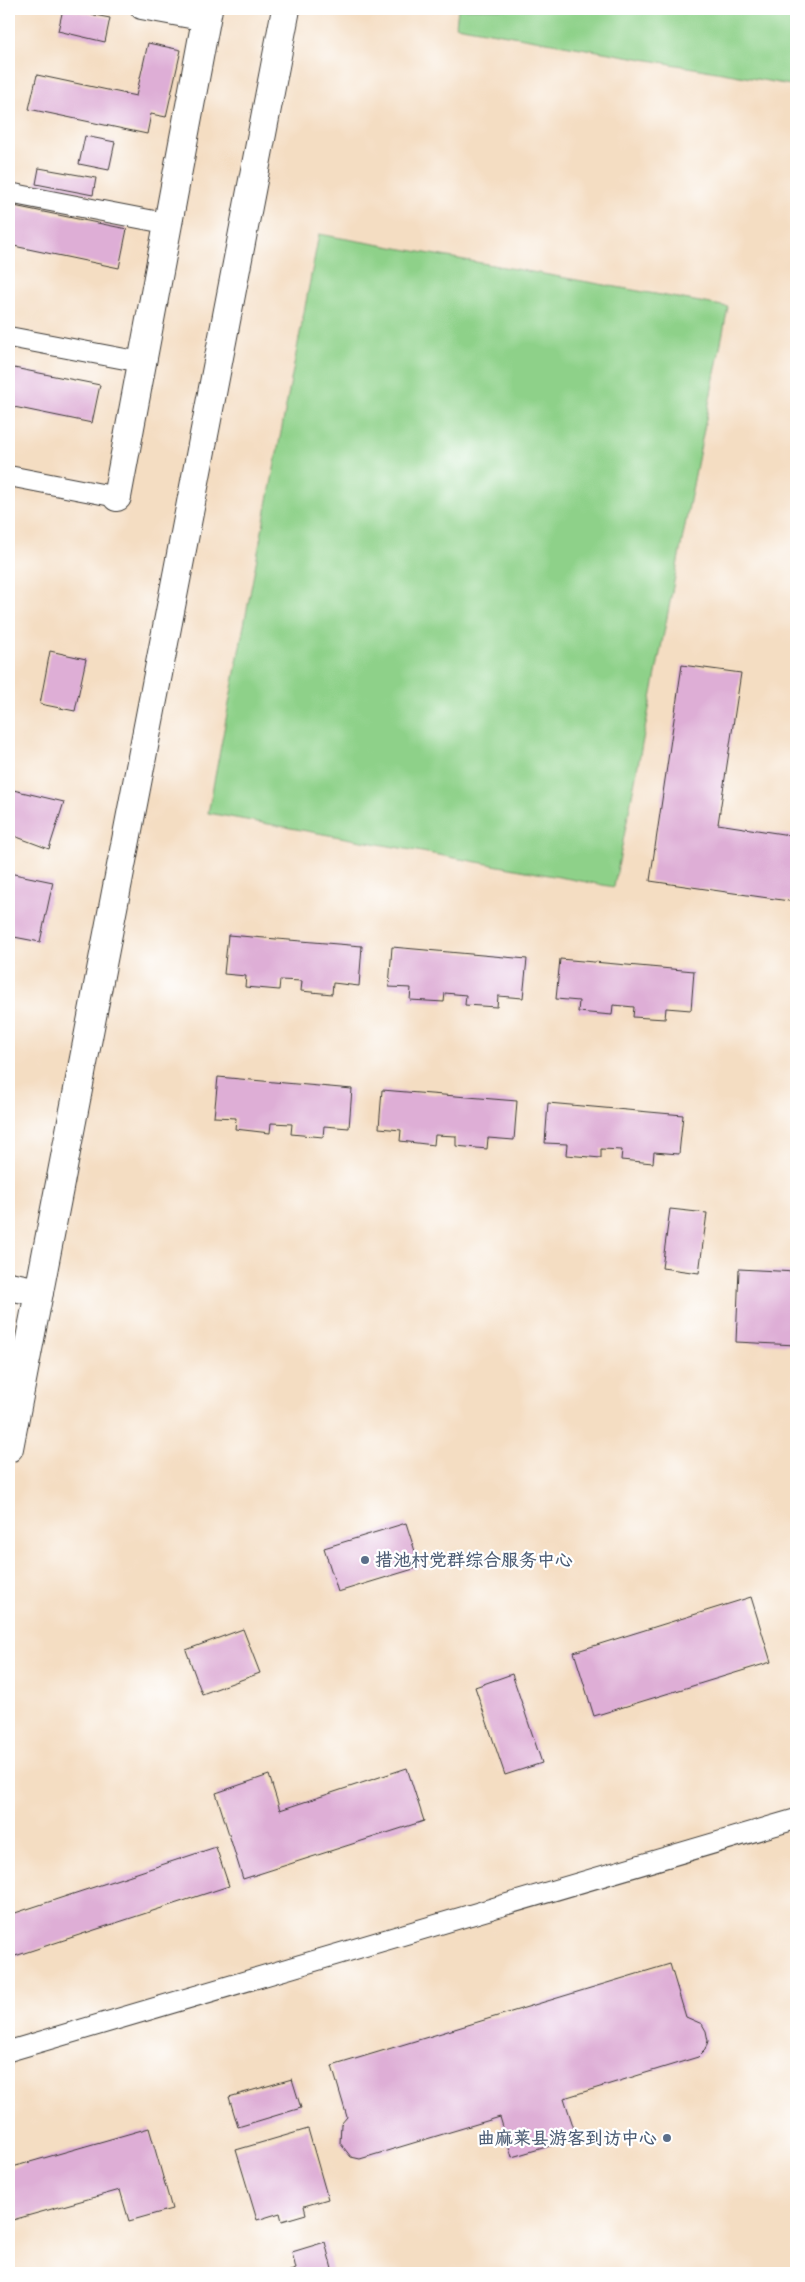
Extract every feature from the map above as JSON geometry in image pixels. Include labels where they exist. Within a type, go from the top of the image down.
[{"type":"street","points":[[9,1448],[286,9]]},
{"type":"street","points":[[117,497],[141,362],[170,224],[207,15]]},
{"type":"street","points":[[9,1286],[39,1292]]},
{"type":"lane","points":[[141,9],[207,15]]},
{"type":"lane","points":[[9,193],[170,224]]},
{"type":"lane","points":[[9,337],[141,362]]},
{"type":"lane","points":[[9,476],[117,497]]},
{"type":"lane","points":[[9,2051],[796,1819]]},
{"type":"green space","points":[[458,9],[796,9],[796,86],[456,26]]},
{"type":"green space","points":[[319,234],[728,307],[614,887],[208,813]]},
{"type":"building","points":[[63,9],[110,18],[105,42],[58,31]]},
{"type":"building","points":[[148,43],[181,50],[166,117],[151,114],[147,134],[29,109],[37,75],[136,96]]},
{"type":"building","points":[[85,136],[115,142],[109,170],[79,164]]},
{"type":"building","points":[[39,168],[96,178],[93,195],[36,184]]},
{"type":"building","points":[[9,205],[127,229],[119,268],[9,245]]},
{"type":"building","points":[[9,367],[100,385],[92,423],[9,406]]},
{"type":"building","points":[[50,651],[86,659],[75,711],[40,704]]},
{"type":"building","points":[[682,665],[741,673],[718,824],[796,836],[796,902],[650,881]]},
{"type":"building","points":[[9,789],[64,802],[49,849],[9,834]]},
{"type":"building","points":[[9,873],[53,882],[40,942],[9,936]]},
{"type":"building","points":[[228,935],[362,946],[359,986],[333,983],[332,994],[301,991],[302,981],[280,980],[279,990],[245,987],[246,976],[224,974]]},
{"type":"building","points":[[392,947],[527,959],[523,998],[498,996],[497,1007],[465,1005],[466,995],[445,993],[444,1002],[410,1000],[411,988],[389,987]]},
{"type":"building","points":[[560,959],[694,971],[691,1010],[666,1008],[665,1019],[633,1017],[634,1007],[613,1005],[612,1015],[578,1012],[579,1001],[556,999]]},
{"type":"building","points":[[218,1077],[352,1089],[349,1128],[324,1126],[323,1137],[291,1134],[292,1124],[271,1123],[270,1133],[235,1129],[236,1118],[214,1117]]},
{"type":"building","points":[[382,1090],[517,1101],[514,1140],[488,1138],[487,1149],[456,1146],[456,1136],[435,1135],[434,1145],[400,1141],[401,1130],[379,1128]]},
{"type":"building","points":[[548,1103],[683,1115],[679,1154],[654,1152],[653,1163],[621,1160],[622,1150],[601,1149],[601,1158],[566,1155],[567,1144],[545,1143]]},
{"type":"building","points":[[670,1209],[707,1213],[699,1273],[662,1268]]},
{"type":"building","points":[[739,1269],[796,1272],[796,1345],[736,1342]]},
{"type":"building","points":[[406,1523],[420,1567],[338,1592],[324,1548]]},
{"type":"building","points":[[751,1597],[771,1662],[594,1716],[574,1652]]},
{"type":"building","points":[[243,1629],[260,1673],[202,1694],[186,1650]]},
{"type":"building","points":[[512,1674],[542,1763],[505,1775],[475,1687]]},
{"type":"building","points":[[407,1768],[424,1821],[243,1879],[216,1793],[269,1775],[280,1810]]},
{"type":"building","points":[[216,1847],[229,1886],[9,1958],[9,1915]]},
{"type":"building","points":[[670,1964],[686,2017],[702,2024],[706,2031],[708,2041],[705,2050],[698,2057],[564,2098],[577,2138],[512,2157],[500,2117],[360,2159],[351,2157],[340,2143],[341,2124],[347,2117],[332,2066]]},
{"type":"building","points":[[292,2079],[301,2108],[238,2127],[229,2097]]},
{"type":"building","points":[[149,2128],[172,2209],[129,2221],[120,2190],[9,2221],[9,2168]]},
{"type":"building","points":[[308,2129],[328,2199],[304,2206],[306,2214],[282,2221],[280,2213],[257,2220],[236,2150]]},
{"type":"building","points":[[325,2242],[333,2273],[284,2273],[296,2269],[292,2252]]},
{"type":"place","name":"措池村党群综合服务中心","points":[[365,1560]]},
{"type":"place","name":"曲麻莱县游客到访中心","points":[[667,2138]]}]
